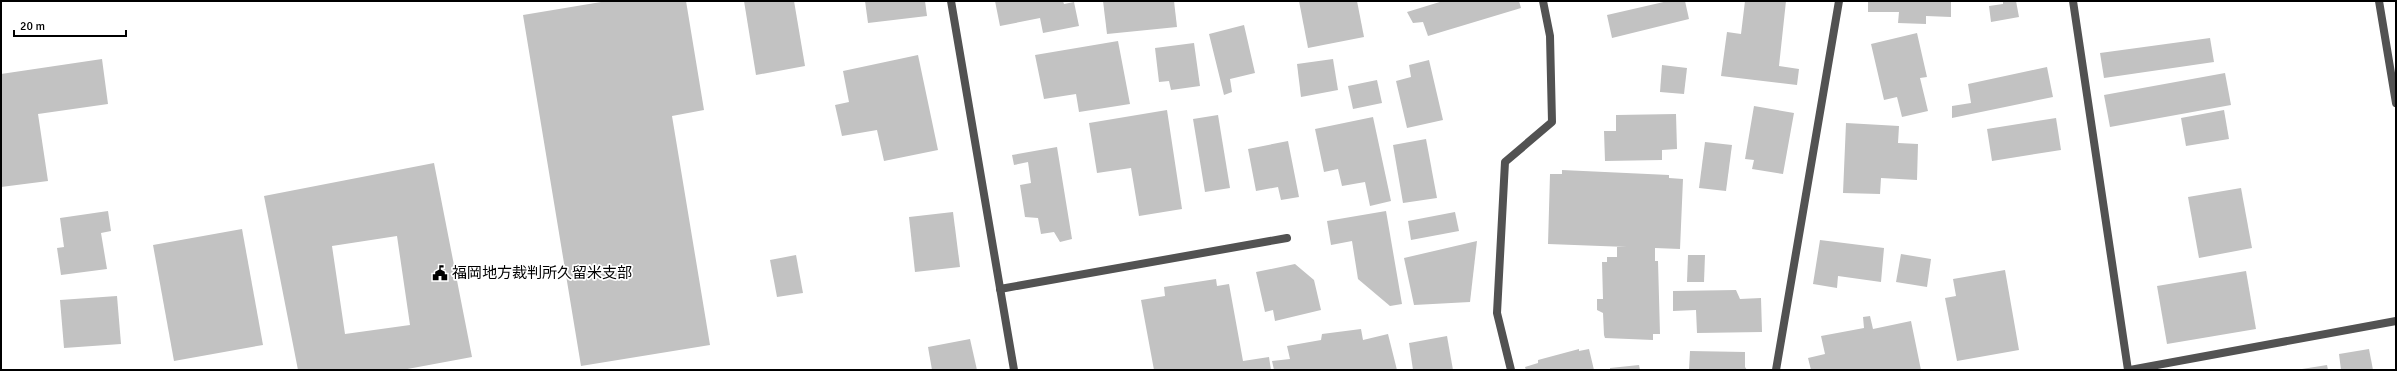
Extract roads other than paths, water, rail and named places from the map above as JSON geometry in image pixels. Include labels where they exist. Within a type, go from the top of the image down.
[{"type":"street","points":[[951,1],[1014,370]]},
{"type":"street","points":[[1511,370],[1498,313],[1505,162],[1552,122],[1550,36],[1543,1]]},
{"type":"street","points":[[1776,370],[1840,1]]},
{"type":"street","points":[[2073,1],[2129,370],[2396,321]]},
{"type":"street","points":[[2379,1],[2396,103]]},
{"type":"street","points":[[1000,289],[1287,238]]},
{"type":"place","name":"福岡地方裁判所久留米支部","points":[[440,273]]}]
